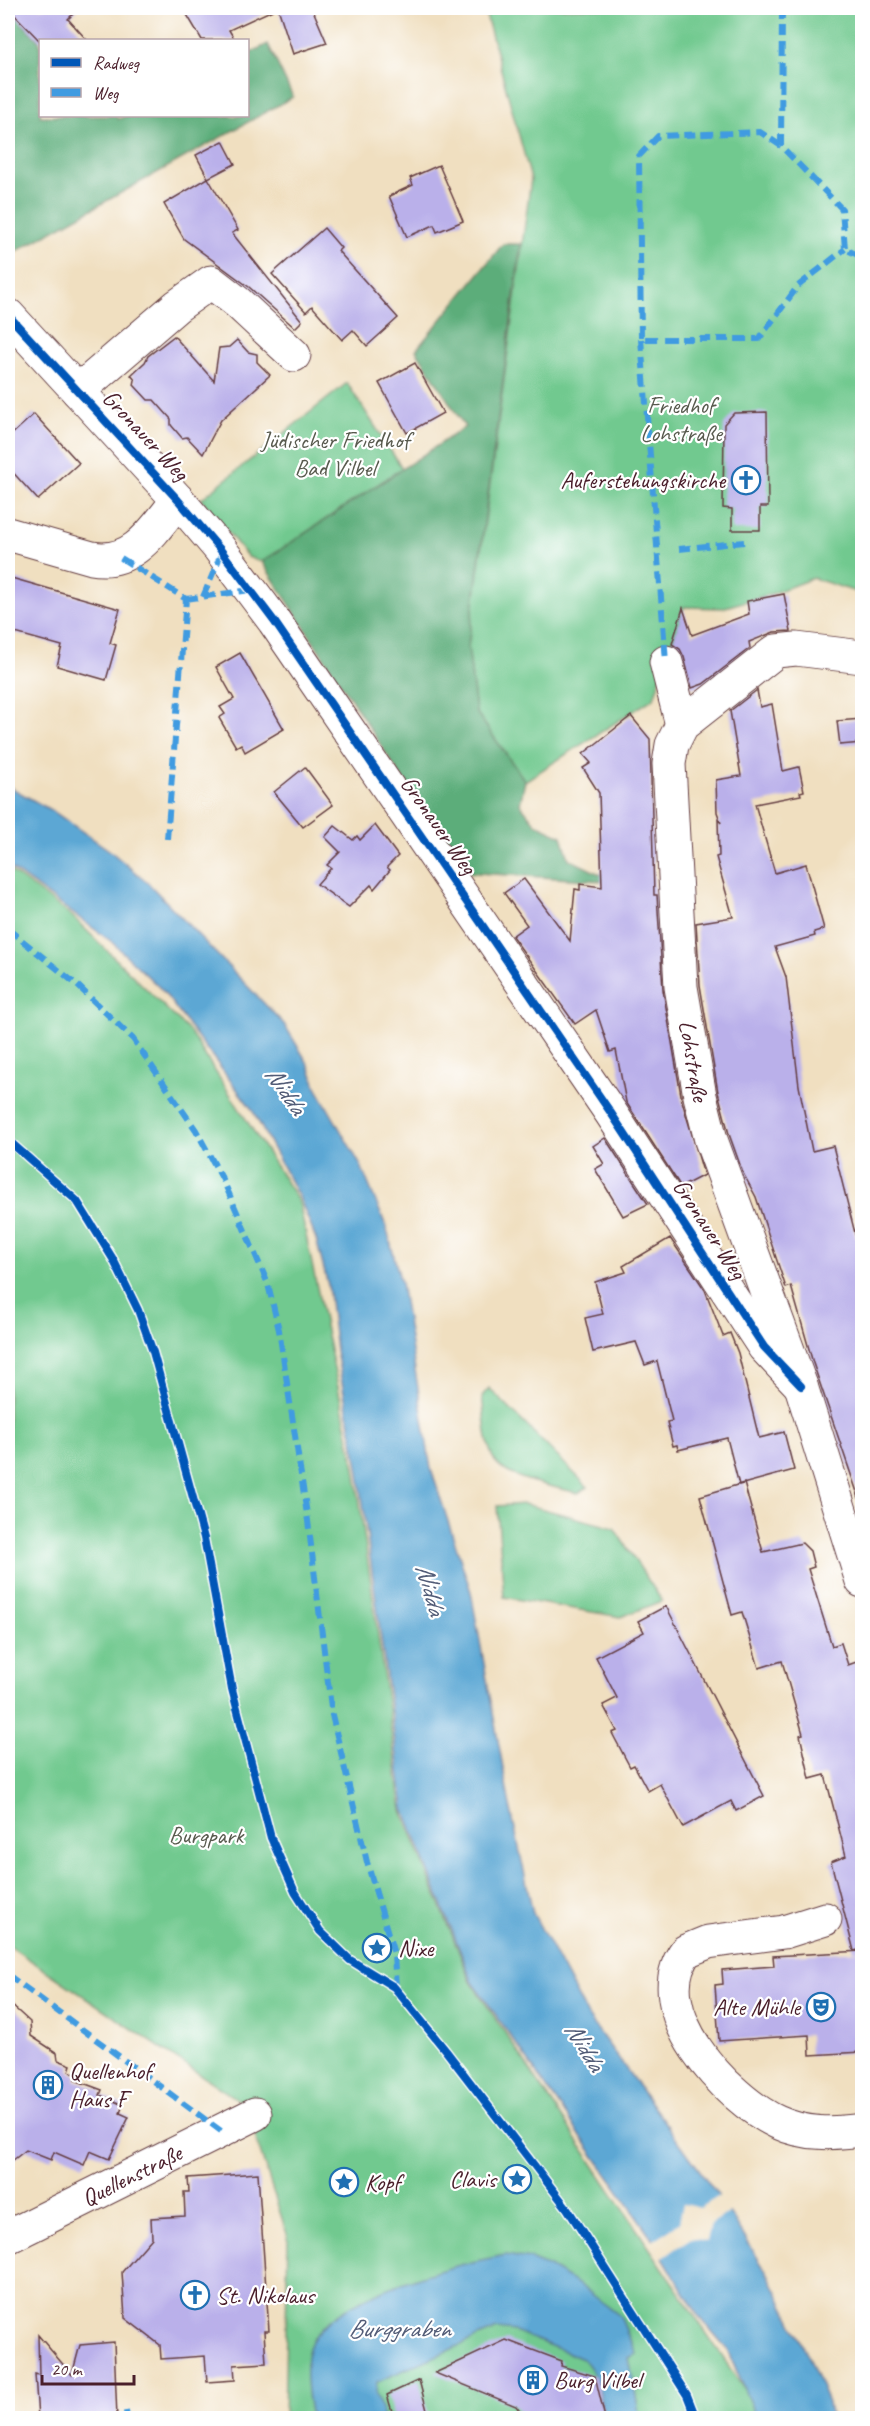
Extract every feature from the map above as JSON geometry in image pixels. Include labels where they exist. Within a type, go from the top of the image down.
[{"type":"street","points":[[78,391],[177,306],[211,282],[237,302],[294,355]]},
{"type":"street","name":"Gronauer Weg","points":[[8,315],[178,500],[274,621],[611,1113],[764,1347],[801,1386]]},
{"type":"street","points":[[8,534],[104,561],[121,558],[139,547],[178,500]]},
{"type":"street","name":"Lohstraße","points":[[862,657],[796,649],[776,651],[682,725],[672,745],[669,764],[681,987],[692,1057],[711,1140],[801,1386],[862,1581]]},
{"type":"street","points":[[666,662],[682,725]]},
{"type":"street","points":[[825,1919],[784,1932],[708,1942],[686,1951],[675,1972],[677,2007],[686,2032],[704,2060],[737,2096],[761,2114],[780,2123],[828,2135],[862,2130]]},
{"type":"street","name":"Quellenstraße","points":[[8,2237],[255,2114]]},
{"type":"green space","name":"Friedhof Lohstraße","points":[[484,8],[862,8],[862,594],[813,578],[771,594],[722,608],[684,607],[654,698],[525,781],[476,712],[468,647],[531,179]]},
{"type":"green space","points":[[14,14],[39,41],[39,117],[116,117],[118,119],[123,117],[249,117],[249,54],[268,44],[293,97],[8,256],[8,20]]},
{"type":"green space","points":[[503,244],[521,244],[468,646],[476,712],[525,781],[520,804],[536,824],[562,836],[569,859],[616,882],[463,872],[262,562],[465,427],[416,350]]},
{"type":"green space","name":"Jüdischer Friedhof Bad Vilbel","points":[[347,383],[402,468],[262,562],[248,557],[201,499]]},
{"type":"green space","name":"Burgpark","points":[[8,869],[72,916],[190,1032],[299,1202],[355,1468],[402,1810],[471,1982],[746,2392],[756,2418],[284,2418],[288,2237],[245,2105],[8,1945]]},
{"type":"green space","points":[[489,1388],[588,1487],[578,1493],[521,1478],[501,1468],[491,1454],[486,1429],[482,1396]]},
{"type":"green space","points":[[524,1504],[614,1528],[662,1601],[621,1617],[504,1597],[497,1506]]},
{"type":"water","name":"Nidda","points":[[8,786],[54,812],[109,850],[149,884],[284,1024],[309,1065],[317,1089],[361,1166],[386,1226],[401,1283],[431,1469],[471,1592],[510,1806],[533,1913],[589,2018],[722,2201],[769,2276],[809,2357],[828,2403],[831,2418],[756,2418],[728,2350],[698,2315],[647,2231],[472,1981],[404,1809],[358,1467],[336,1351],[328,1285],[316,1239],[300,1199],[251,1108],[162,990],[112,942],[8,866]]},
{"type":"water","name":"Burggraben","points":[[506,2255],[530,2259],[549,2267],[580,2285],[620,2316],[636,2354],[629,2358],[640,2418],[605,2418],[596,2379],[583,2359],[514,2331],[497,2329],[377,2382],[376,2394],[384,2418],[311,2418],[306,2379],[307,2359],[312,2341],[326,2324],[346,2309],[400,2284],[458,2266]]},
{"type":"pier","points":[[721,2195],[731,2211],[711,2224],[707,2241],[691,2238],[660,2259],[650,2242],[679,2223],[683,2204],[700,2208]]},
{"type":"building","points":[[8,8],[79,8],[68,19],[86,39],[39,40]]},
{"type":"building","points":[[183,8],[277,8],[229,30],[234,39],[201,39]]},
{"type":"building","points":[[278,8],[312,8],[327,43],[293,54]]},
{"type":"building","points":[[223,141],[235,164],[208,178],[196,155]]},
{"type":"building","points":[[439,165],[463,221],[437,232],[434,225],[407,237],[389,196],[413,185],[410,178]]},
{"type":"building","points":[[208,178],[238,230],[232,233],[302,321],[295,328],[249,287],[184,239],[164,204]]},
{"type":"building","points":[[324,228],[341,248],[338,251],[398,318],[367,346],[353,330],[342,340],[312,306],[306,312],[272,274]]},
{"type":"building","points":[[174,336],[214,381],[219,348],[229,347],[237,340],[248,352],[257,354],[257,362],[270,375],[221,420],[203,454],[187,437],[182,438],[171,425],[171,419],[154,400],[148,400],[134,385],[135,380],[131,375],[148,356]]},
{"type":"building","points":[[415,363],[443,413],[407,433],[379,383]]},
{"type":"building","name":"Auferstehungskirche","points":[[767,412],[768,507],[760,507],[760,530],[732,530],[732,509],[723,508],[724,424],[734,413]]},
{"type":"building","points":[[34,414],[79,463],[38,500],[8,467],[8,438]]},
{"type":"building","points":[[8,577],[120,609],[110,643],[116,645],[106,680],[57,666],[62,646],[8,631]]},
{"type":"building","points":[[784,594],[791,631],[774,632],[749,642],[750,648],[703,684],[692,688],[684,657],[680,649],[672,644],[683,608],[692,635],[749,614],[747,601]]},
{"type":"building","points":[[240,653],[284,729],[245,752],[241,744],[236,747],[219,718],[225,714],[220,707],[234,699],[216,667]]},
{"type":"building","points":[[757,690],[760,707],[772,704],[783,771],[799,767],[804,791],[800,792],[801,795],[755,804],[775,873],[806,864],[824,929],[814,932],[815,936],[775,947],[786,977],[799,1086],[812,1151],[833,1146],[862,1261],[862,1497],[859,1498],[813,1363],[791,1286],[786,1288],[756,1197],[743,1173],[729,1134],[718,1092],[700,985],[696,923],[733,917],[716,857],[719,856],[718,819],[721,823],[717,812],[716,780],[741,776],[730,711]]},
{"type":"building","points":[[631,716],[650,739],[654,895],[657,895],[663,990],[682,1101],[704,1175],[681,1187],[626,1102],[616,1050],[610,1052],[596,1010],[575,1024],[512,936],[527,925],[504,893],[524,879],[570,941],[575,889],[580,890],[580,884],[602,887],[599,793],[583,768],[591,763],[583,754]]},
{"type":"building","points":[[862,719],[862,743],[840,745],[837,721]]},
{"type":"building","points":[[305,767],[333,805],[303,827],[274,792]]},
{"type":"building","points":[[375,825],[398,856],[387,867],[390,870],[374,889],[371,885],[349,907],[317,884],[331,868],[327,865],[340,852],[325,837],[335,826],[353,840],[357,836],[360,840]]},
{"type":"building","points":[[605,1138],[648,1204],[623,1216],[595,1169],[604,1164],[593,1146]]},
{"type":"building","points":[[670,1238],[705,1290],[723,1336],[730,1333],[738,1353],[759,1438],[784,1432],[794,1470],[739,1485],[727,1438],[678,1450],[677,1445],[673,1446],[667,1422],[672,1421],[657,1361],[645,1365],[636,1342],[593,1352],[585,1318],[603,1314],[595,1282],[626,1272],[623,1266]]},
{"type":"building","points":[[744,1483],[763,1552],[802,1543],[810,1551],[814,1567],[808,1569],[832,1646],[841,1643],[848,1665],[862,1660],[862,1949],[854,1951],[831,1862],[846,1856],[825,1775],[810,1779],[800,1735],[803,1734],[782,1661],[759,1668],[742,1612],[732,1615],[700,1496]]},
{"type":"building","points":[[666,1606],[764,1796],[736,1811],[731,1801],[683,1827],[660,1784],[648,1791],[634,1765],[630,1767],[612,1733],[617,1731],[603,1705],[617,1698],[596,1657],[644,1632],[638,1621]]},
{"type":"building","points":[[862,1951],[862,2052],[810,2055],[809,2035],[719,2041],[715,1985],[723,1984],[722,1970],[774,1966],[773,1956]]},
{"type":"building","name":"Quellenhof Haus F","points":[[8,2002],[30,2022],[31,2036],[57,2053],[58,2060],[71,2065],[69,2071],[77,2075],[75,2080],[102,2090],[100,2095],[123,2105],[120,2113],[129,2117],[109,2159],[90,2151],[84,2165],[54,2152],[51,2160],[26,2150],[8,2164]]},
{"type":"building","name":"St. Nikolaus","points":[[258,2173],[269,2331],[264,2331],[266,2363],[234,2365],[235,2380],[207,2382],[205,2356],[161,2359],[160,2345],[125,2318],[122,2272],[152,2238],[151,2218],[185,2216],[184,2192],[189,2192],[188,2178]]},
{"type":"building","points":[[38,2335],[72,2375],[80,2345],[114,2342],[117,2418],[38,2418],[35,2374],[39,2375]]},
{"type":"building","name":"Burg Vilbel","points":[[506,2340],[562,2361],[561,2366],[595,2376],[605,2418],[525,2418],[516,2406],[435,2373]]},
{"type":"building","points":[[419,2380],[429,2418],[394,2418],[387,2395]]},
{"type":"marked path","points":[[782,8],[781,146],[842,209],[845,249],[862,257]]},
{"type":"marked path","points":[[781,146],[760,132],[658,136],[639,156],[641,339],[759,339],[798,286],[845,249]]},
{"type":"marked path","points":[[641,339],[666,662]]},
{"type":"marked path","points":[[679,549],[744,542]]},
{"type":"marked path","points":[[203,597],[222,552]]},
{"type":"marked path","points":[[121,558],[186,599],[167,839]]},
{"type":"marked path","points":[[186,599],[251,590]]},
{"type":"marked path","points":[[8,929],[76,984],[133,1039],[196,1130],[224,1182],[268,1284],[279,1330],[308,1521],[332,1715],[367,1862],[394,1954],[396,1989]]},
{"type":"marked path","points":[[8,1975],[221,2131]]},
{"type":"marked path","points":[[126,2411],[127,2418]]},
{"type":"cycle path","points":[[8,315],[178,500],[219,548],[274,621],[611,1113],[764,1347],[801,1386]]},
{"type":"cycle path","points":[[8,1140],[77,1201],[113,1259],[138,1310],[153,1352],[204,1538],[232,1689],[271,1838],[295,1892],[320,1931],[350,1960],[394,1987],[567,2208],[687,2395],[696,2418]]},
{"type":"place","name":"Auferstehungskirche","points":[[746,480]]},
{"type":"place","name":"Nixe","points":[[377,1948]]},
{"type":"place","name":"Alte Mühle","points":[[821,2007]]},
{"type":"place","name":"Quellenhof Haus F","points":[[48,2085]]},
{"type":"place","name":"Clavis","points":[[517,2179]]},
{"type":"place","name":"Kopf","points":[[344,2182]]},
{"type":"place","name":"St. Nikolaus","points":[[195,2295]]},
{"type":"place","name":"Burg Vilbel","points":[[533,2380]]}]
